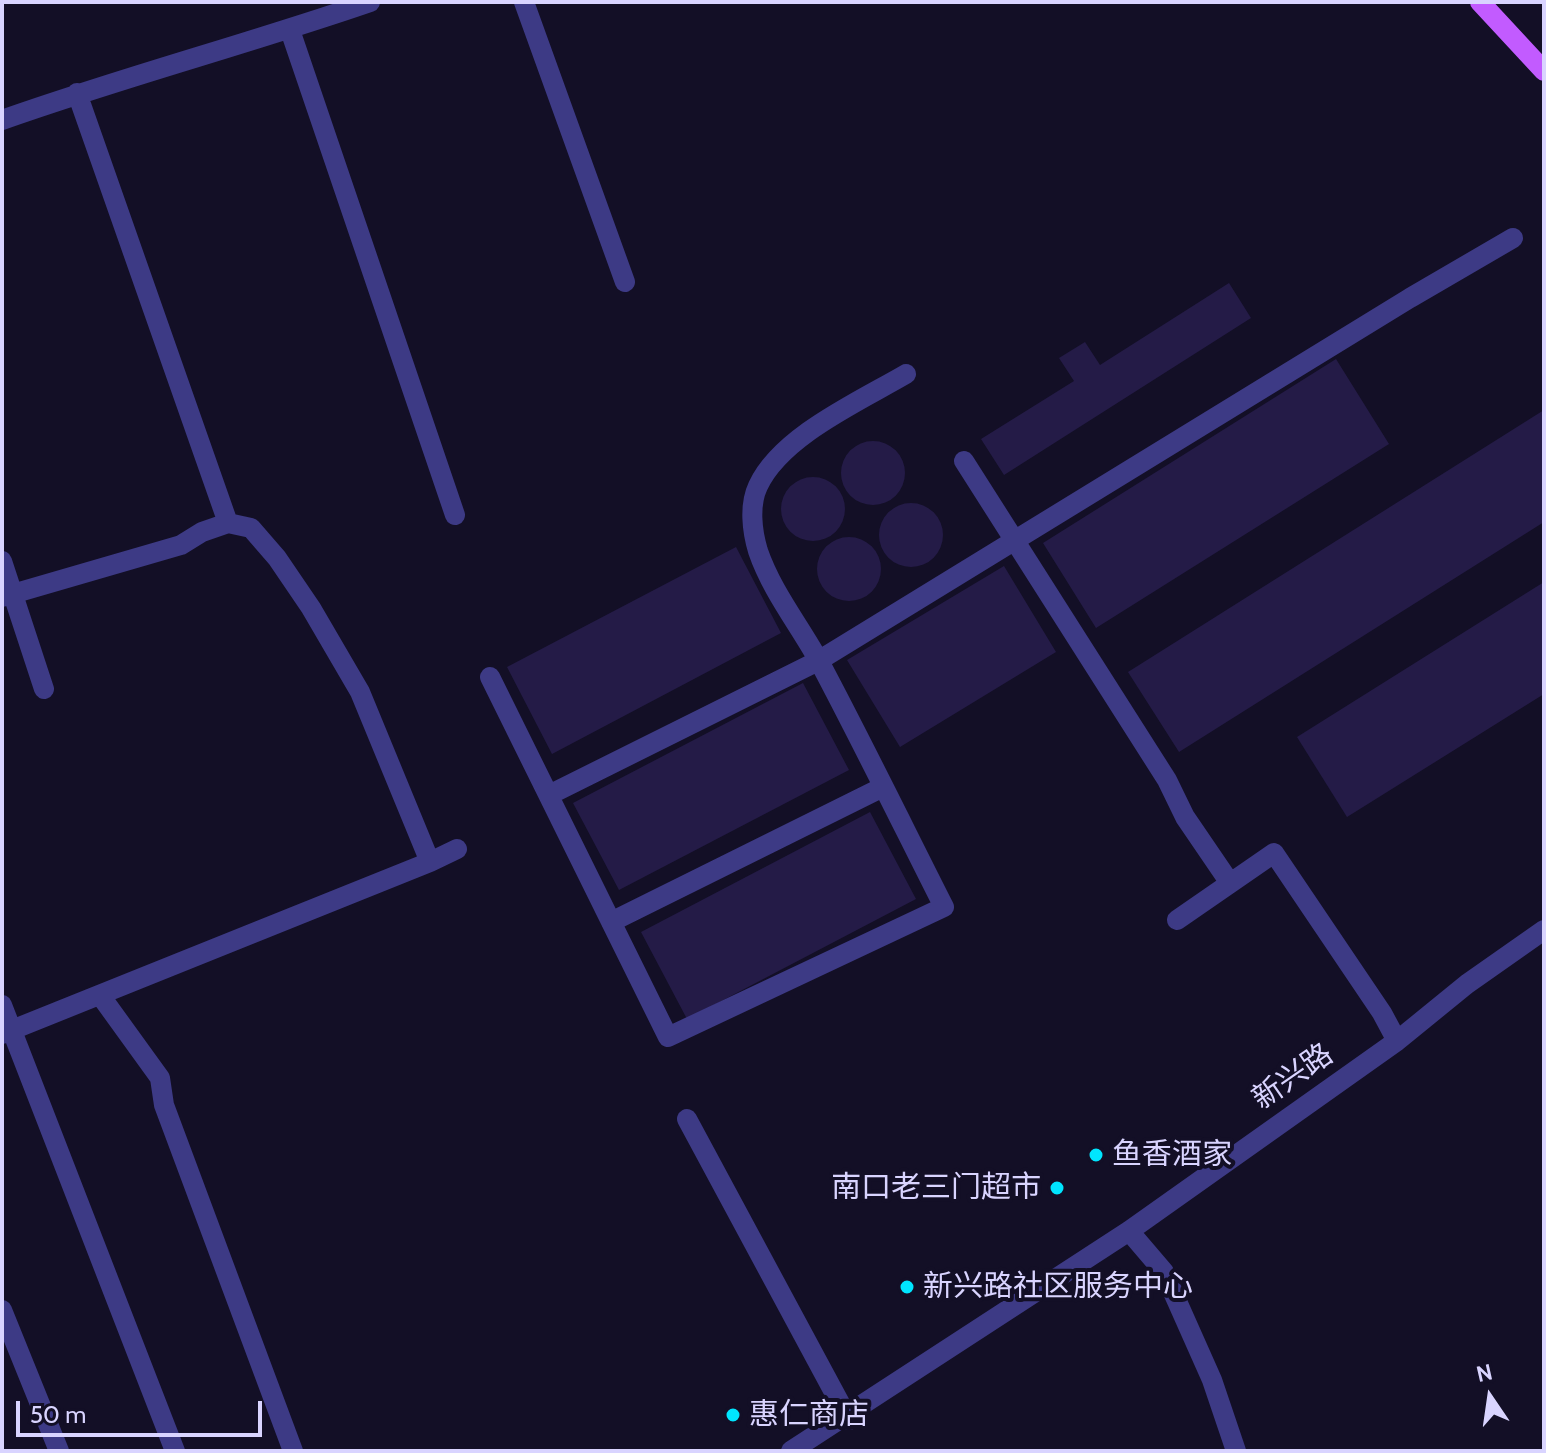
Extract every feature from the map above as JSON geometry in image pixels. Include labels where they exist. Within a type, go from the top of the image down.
[{"type":"main road","points":[[1480,2],[1544,71]]},
{"type":"street","points":[[2,120],[77,93],[290,30],[370,2]]},
{"type":"street","points":[[524,2],[625,282]]},
{"type":"street","points":[[290,30],[455,515]]},
{"type":"street","points":[[77,93],[228,523]]},
{"type":"street","points":[[549,795],[818,661],[1396,306],[1513,238]]},
{"type":"street","points":[[490,677],[668,1037],[944,907],[818,661],[771,581],[753,532],[752,512],[757,488],[769,467],[788,445],[906,374]]},
{"type":"street","points":[[964,461],[1167,780],[1185,817],[1230,883]]},
{"type":"street","points":[[7,595],[181,545],[202,532],[228,523],[251,528],[277,558],[311,608],[360,692],[430,862]]},
{"type":"street","points":[[2,561],[7,595],[44,689]]},
{"type":"street","points":[[611,922],[883,787]]},
{"type":"street","points":[[7,1032],[457,849]]},
{"type":"street","points":[[1177,920],[1274,853],[1382,1013],[1397,1041]]},
{"type":"street","name":"新兴路","points":[[791,1451],[1129,1231],[1397,1041],[1467,984],[1544,930]]},
{"type":"street","points":[[100,995],[160,1078],[164,1105],[293,1451]]},
{"type":"street","points":[[2,1005],[7,1032],[175,1451]]},
{"type":"street","points":[[687,1119],[849,1420]]},
{"type":"street","points":[[1129,1231],[1164,1272],[1212,1380],[1236,1451]]},
{"type":"street","points":[[2,1310],[59,1451]]},
{"type":"building","points":[[1229,283],[1251,318],[1004,475],[981,439],[1074,381],[1059,358],[1085,342],[1100,365]]},
{"type":"building","points":[[1336,359],[1389,444],[1096,628],[1043,543]]},
{"type":"building","points":[[1544,410],[1544,522],[1179,752],[1128,672]]},
{"type":"building","points":[[867,441],[879,441],[896,450],[903,461],[903,485],[896,496],[879,505],[867,505],[855,500],[846,491],[841,479],[841,467],[846,455],[855,446]]},
{"type":"building","points":[[807,477],[819,477],[836,486],[843,497],[843,521],[836,532],[819,541],[807,541],[795,536],[786,527],[781,515],[781,503],[786,491],[795,482]]},
{"type":"building","points":[[911,503],[923,505],[934,512],[941,523],[941,547],[934,558],[923,565],[911,567],[899,565],[888,558],[881,547],[879,535],[881,523],[888,512],[899,505]]},
{"type":"building","points":[[849,537],[861,539],[872,546],[879,557],[879,581],[872,592],[861,599],[849,601],[837,599],[826,592],[819,581],[817,569],[819,557],[826,546],[837,539]]},
{"type":"building","points":[[736,547],[781,633],[552,754],[507,667]]},
{"type":"building","points":[[1004,566],[1056,652],[900,747],[847,660]]},
{"type":"building","points":[[1544,582],[1544,694],[1347,817],[1297,737]]},
{"type":"building","points":[[803,683],[849,770],[619,890],[573,803]]},
{"type":"building","points":[[870,812],[916,899],[687,1019],[641,932]]},
{"type":"place","name":"鱼香酒家","points":[[1096,1155]]},
{"type":"place","name":"南口老三门超市","points":[[1057,1188]]},
{"type":"place","name":"新兴路社区服务中心","points":[[907,1287]]},
{"type":"place","name":"惠仁商店","points":[[733,1415]]}]
